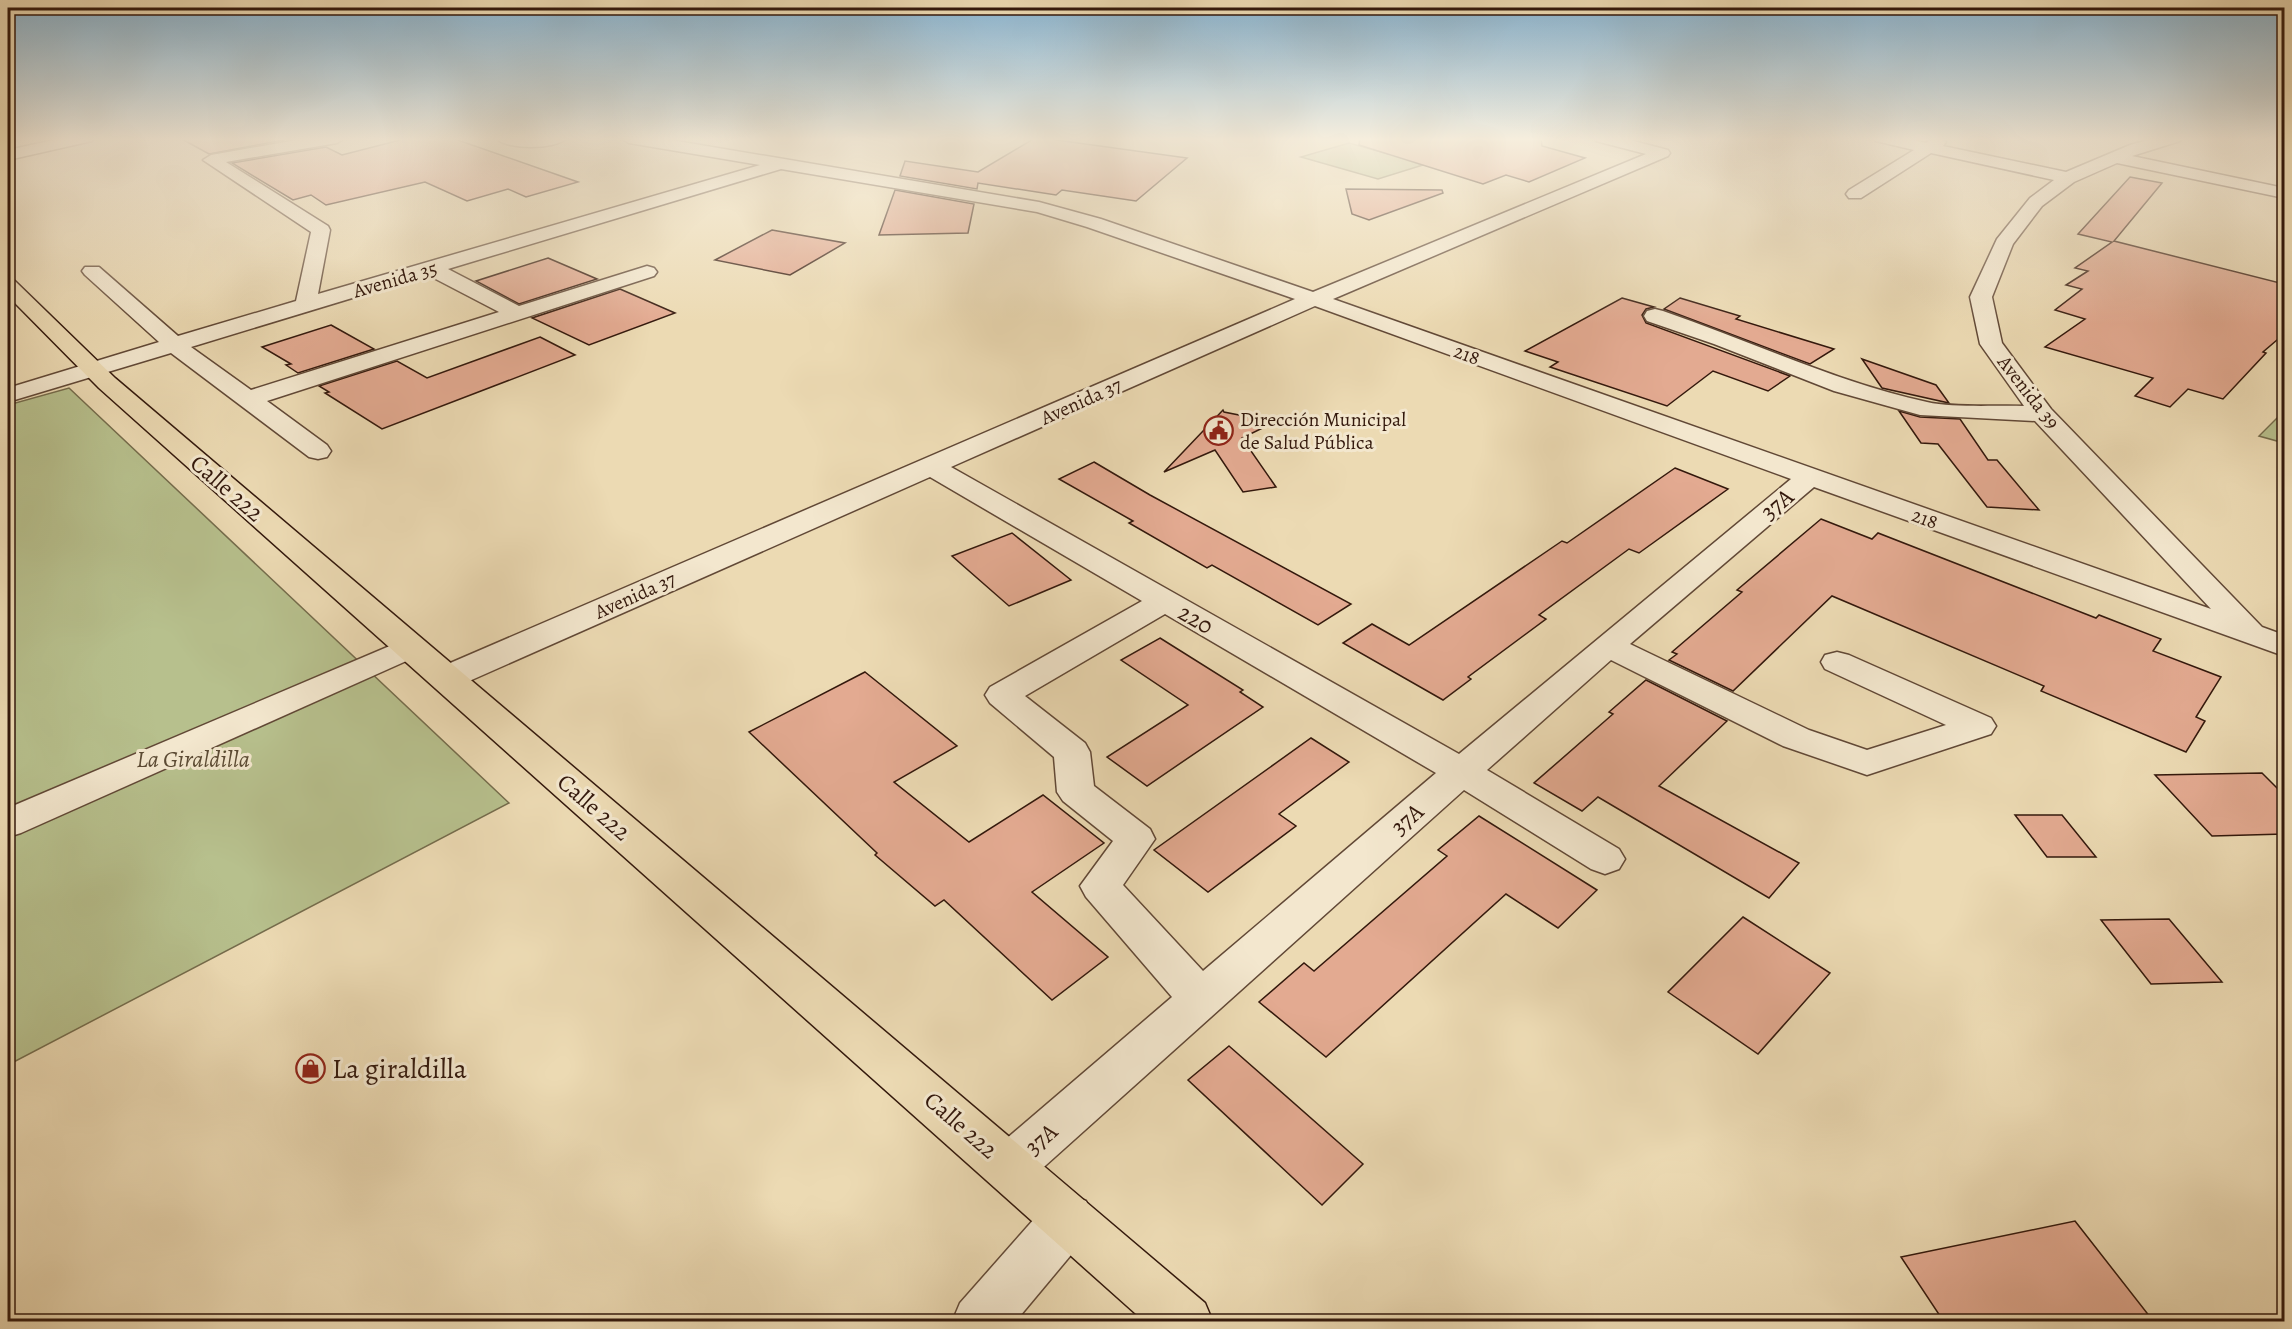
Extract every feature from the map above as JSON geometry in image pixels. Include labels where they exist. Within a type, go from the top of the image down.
[{"type":"main road","name":"Calle 222","points":[[8,285],[101,377],[1186,1322]]},
{"type":"street","points":[[274,200],[321,230],[306,304]]},
{"type":"street","name":"Avenida 35","points":[[8,395],[101,377],[176,346],[306,304],[662,200]]},
{"type":"street","name":"218","points":[[997,200],[1039,207],[1094,223],[1314,299],[2284,646]]},
{"type":"street","name":"Avenida 37","points":[[446,678],[1314,299],[1550,200]]},
{"type":"street","name":"Avenida 39","points":[[2039,200],[2004,243],[1981,297],[1991,344],[2042,414],[2252,634],[2284,662]]},
{"type":"street","points":[[432,269],[517,313]]},
{"type":"street","points":[[92,271],[176,346],[318,451]]},
{"type":"street","points":[[249,399],[647,272]]},
{"type":"street","points":[[1655,316],[1722,339],[1842,386],[1929,410],[2042,414]]},
{"type":"street","points":[[8,412],[101,377]]},
{"type":"street","name":"220","points":[[930,466],[1461,771],[1605,859]]},
{"type":"street","name":"37A","points":[[1008,1167],[1461,771],[1810,477]]},
{"type":"street","points":[[1165,601],[1002,696],[1072,752],[1076,792],[1136,839],[1100,886],[1201,999]]},
{"type":"street","points":[[1608,646],[1796,738],[1867,763],[1979,726],[1837,662]]},
{"type":"street","points":[[8,823],[411,647]]},
{"type":"street","points":[[979,1322],[1068,1219]]},
{"type":"green space","name":"La Giraldilla","points":[[69,388],[509,803],[8,1065],[8,405]]},
{"type":"green space","points":[[2284,411],[2284,443],[2259,436]]},
{"type":"building","points":[[319,200],[347,200],[326,205]]},
{"type":"building","points":[[891,200],[952,200],[974,204],[968,233],[879,235]]},
{"type":"building","points":[[1349,200],[1424,200],[1369,220],[1352,214]]},
{"type":"building","points":[[2109,200],[2148,200],[2114,241],[2284,284],[2284,334],[2263,352],[2266,353],[2223,399],[2188,389],[2170,407],[2135,396],[2153,378],[2045,347],[2085,319],[2055,310],[2082,289],[2066,285],[2088,271],[2075,268],[2112,242],[2078,234]]},
{"type":"building","points":[[772,230],[845,243],[790,275],[715,260]]},
{"type":"building","points":[[548,258],[597,279],[519,304],[476,281]]},
{"type":"building","points":[[620,289],[675,313],[589,345],[532,318]]},
{"type":"building","points":[[1622,298],[1654,307],[1646,309],[1642,315],[1646,323],[1790,376],[1768,391],[1713,371],[1667,406],[1550,367],[1558,362],[1525,351]]},
{"type":"building","points":[[1680,298],[1740,316],[1736,319],[1834,349],[1810,364],[1664,309]]},
{"type":"building","points":[[331,325],[374,349],[298,373],[286,365],[291,364],[262,347]]},
{"type":"building","points":[[540,337],[575,355],[382,429],[325,393],[329,392],[319,386],[397,361],[427,378]]},
{"type":"building","points":[[1862,359],[1936,385],[1949,403],[1882,388]]},
{"type":"building","points":[[1223,410],[1275,422],[1242,438],[1276,487],[1243,492],[1215,450],[1164,472]]},
{"type":"building","points":[[1899,411],[1920,417],[1960,419],[1988,460],[1997,460],[2039,510],[1987,507],[1938,444],[1921,443]]},
{"type":"building","points":[[1094,462],[1150,495],[1351,604],[1318,625],[1212,565],[1207,568],[1129,523],[1133,521],[1059,479]]},
{"type":"building","points":[[1675,468],[1728,489],[1639,553],[1629,549],[1539,615],[1546,619],[1468,677],[1471,679],[1443,700],[1343,643],[1372,624],[1409,645],[1562,541],[1567,543]]},
{"type":"building","points":[[1821,519],[1872,539],[1878,533],[2096,618],[2099,615],[2161,639],[2153,651],[2221,677],[2196,717],[2205,721],[2186,752],[2041,691],[2044,686],[1832,596],[1733,691],[1669,660],[1677,654],[1672,652],[1742,592],[1737,590]]},
{"type":"building","points":[[1012,533],[1071,580],[1009,606],[952,556]]},
{"type":"building","points":[[1160,638],[1243,690],[1240,692],[1263,707],[1147,786],[1107,757],[1188,705],[1121,660]]},
{"type":"building","points":[[865,672],[957,746],[894,782],[969,842],[1043,795],[1104,843],[1032,892],[1108,957],[1052,1000],[944,900],[935,906],[875,855],[877,853],[749,732]]},
{"type":"building","points":[[1646,680],[1727,721],[1659,786],[1799,863],[1769,898],[1598,797],[1582,811],[1534,783],[1613,714],[1609,712]]},
{"type":"building","points":[[1311,738],[1349,762],[1279,814],[1296,826],[1208,892],[1154,850]]},
{"type":"building","points":[[2262,773],[2284,795],[2284,834],[2212,836],[2155,775]]},
{"type":"building","points":[[2015,815],[2062,815],[2096,857],[2047,857]]},
{"type":"building","points":[[1479,816],[1597,890],[1558,928],[1506,894],[1326,1057],[1259,1002],[1304,963],[1314,971],[1447,856],[1438,850]]},
{"type":"building","points":[[1743,917],[1830,973],[1758,1054],[1668,992]]},
{"type":"building","points":[[2169,919],[2222,982],[2151,984],[2101,920]]},
{"type":"building","points":[[1229,1046],[1363,1164],[1322,1205],[1188,1080]]},
{"type":"building","points":[[2075,1221],[2154,1322],[1944,1322],[1901,1257]]},
{"type":"place","name":"Dirección Municipal de Salud Pública","points":[[1219,431]]},
{"type":"place","name":"La giraldilla","points":[[311,1068]]}]
